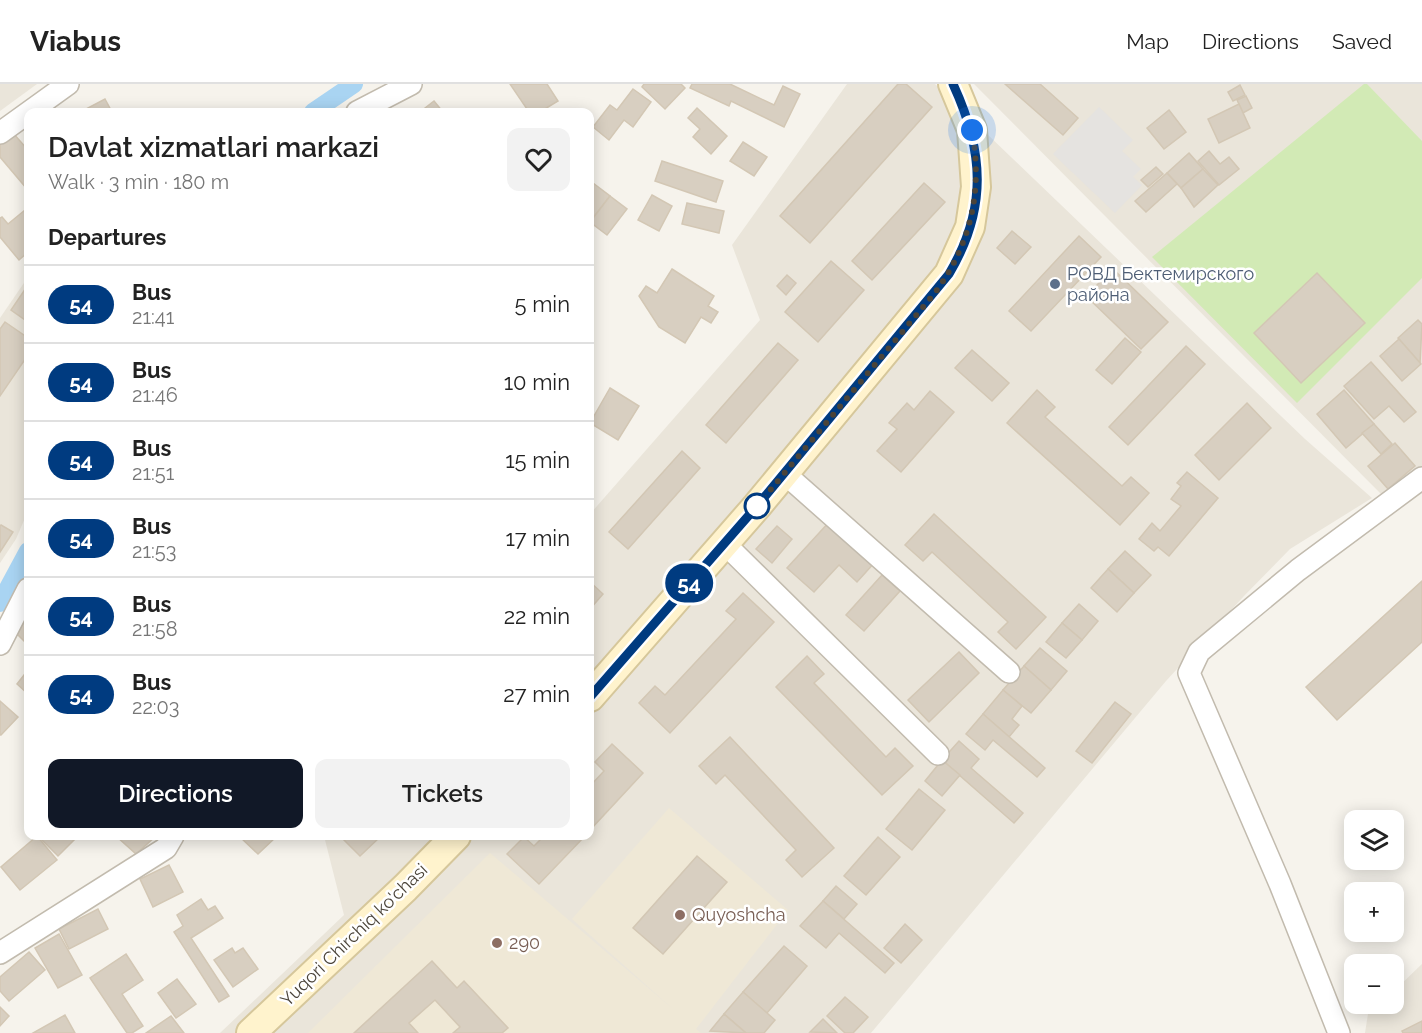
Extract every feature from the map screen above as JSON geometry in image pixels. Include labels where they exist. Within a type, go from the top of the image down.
[{"type":"street","points":[[35,108],[68,84]]},
{"type":"street","points":[[365,108],[411,84]]},
{"type":"street","points":[[594,692],[784,473],[934,294],[962,251],[974,214],[976,158],[972,130],[953,84]]},
{"type":"street","points":[[0,133],[24,116]]},
{"type":"street","points":[[784,473],[1010,672]]},
{"type":"street","points":[[1339,1033],[1276,874],[1190,673],[1199,652],[1298,570],[1422,478]]},
{"type":"street","points":[[724,543],[938,754]]},
{"type":"street","points":[[0,644],[24,597]]},
{"type":"street","points":[[0,953],[166,848],[171,840]]},
{"type":"street","name":"Yuqori Chirchiq ko'chasi","points":[[251,1033],[405,888],[452,840]]},
{"type":"shaded area","points":[[0,84],[37,84],[0,111]]},
{"type":"shaded area","points":[[847,84],[935,84],[1305,439],[1372,498],[1290,549],[1244,596],[1166,681],[871,1033],[220,1033],[344,915],[325,840],[594,840],[594,509],[760,320],[732,245]]},
{"type":"shaded area","points":[[974,84],[1422,84],[1422,466],[1383,496]]},
{"type":"shaded area","points":[[1099,107],[1133,140],[1122,151],[1141,169],[1133,177],[1142,185],[1115,213],[1053,154]]},
{"type":"shaded area","points":[[24,283],[24,520],[16,539],[0,563],[0,318]]},
{"type":"shaded area","points":[[669,808],[788,910],[696,1029],[701,1033],[308,1033],[490,853],[673,1009],[572,919]]},
{"type":"shaded area","points":[[1422,964],[1422,1033],[1365,1033],[1368,1014],[1404,1014],[1404,981]]},
{"type":"green space","points":[[1364,84],[1367,84],[1422,141],[1422,278],[1297,403],[1152,257]]},
{"type":"building","points":[[510,84],[547,84],[558,101],[547,108],[526,108]]},
{"type":"building","points":[[644,84],[681,84],[685,88],[665,109],[642,87]]},
{"type":"building","points":[[692,84],[730,84],[774,105],[783,86],[800,94],[784,127],[731,101],[729,106],[690,88]]},
{"type":"building","points":[[898,84],[906,84],[932,107],[810,243],[780,216]]},
{"type":"building","points":[[1005,84],[1040,84],[1078,118],[1063,135]]},
{"type":"building","points":[[1240,85],[1245,95],[1233,101],[1228,92]]},
{"type":"building","points":[[633,89],[651,102],[633,127],[624,120],[609,140],[594,126],[610,105],[617,110]]},
{"type":"building","points":[[1246,96],[1252,108],[1243,113],[1237,100]]},
{"type":"building","points":[[105,99],[110,108],[88,108]]},
{"type":"building","points":[[434,101],[440,108],[425,108]]},
{"type":"building","points":[[1239,104],[1250,128],[1219,143],[1208,119]]},
{"type":"building","points":[[697,108],[727,136],[711,154],[693,137],[700,129],[688,118]]},
{"type":"building","points":[[1169,110],[1186,132],[1164,149],[1147,128]]},
{"type":"building","points":[[13,133],[24,145],[24,185],[0,157],[0,144]]},
{"type":"building","points":[[743,142],[767,157],[754,176],[730,161]]},
{"type":"building","points":[[1209,151],[1220,164],[1229,157],[1239,169],[1219,185],[1198,161]]},
{"type":"building","points":[[1189,153],[1203,169],[1181,188],[1167,173]]},
{"type":"building","points":[[662,161],[723,181],[716,202],[655,181]]},
{"type":"building","points":[[1156,167],[1163,174],[1148,187],[1141,180]]},
{"type":"building","points":[[1203,169],[1218,185],[1194,207],[1181,188]]},
{"type":"building","points":[[1167,173],[1177,184],[1146,212],[1135,201]]},
{"type":"building","points":[[924,183],[945,202],[872,280],[852,261]]},
{"type":"building","points":[[594,184],[610,196],[594,217]]},
{"type":"building","points":[[652,195],[672,206],[659,231],[638,220]]},
{"type":"building","points":[[610,196],[627,209],[607,235],[594,225],[594,217]]},
{"type":"building","points":[[687,203],[724,211],[719,233],[682,224]]},
{"type":"building","points":[[24,211],[24,256],[19,260],[0,237],[0,218],[2,217],[8,224]]},
{"type":"building","points":[[1012,231],[1031,247],[1015,264],[997,248]]},
{"type":"building","name":"РОВД Бектемирского района","points":[[1079,236],[1101,257],[1031,331],[1009,311]]},
{"type":"building","points":[[831,261],[864,290],[818,342],[785,312]]},
{"type":"building","points":[[672,269],[714,296],[708,306],[718,312],[711,323],[701,317],[685,343],[659,327],[639,296],[646,286],[657,293]]},
{"type":"building","points":[[1113,269],[1168,322],[1141,349],[1086,296]]},
{"type":"building","points":[[1317,273],[1365,323],[1301,383],[1254,333]]},
{"type":"building","points":[[787,275],[796,283],[786,295],[777,286]]},
{"type":"building","points":[[24,291],[24,319],[11,310]]},
{"type":"building","points":[[1418,320],[1422,324],[1420,363],[1398,338]]},
{"type":"building","points":[[5,322],[24,335],[24,361],[0,396],[0,329]]},
{"type":"building","points":[[1125,338],[1141,352],[1112,384],[1096,370]]},
{"type":"building","points":[[1399,339],[1421,364],[1402,381],[1380,356]]},
{"type":"building","points":[[778,343],[798,360],[726,443],[706,425]]},
{"type":"building","points":[[1186,346],[1205,364],[1128,445],[1109,427]]},
{"type":"building","points":[[972,350],[1009,383],[992,401],[955,368]]},
{"type":"building","points":[[1371,362],[1416,412],[1404,422],[1389,406],[1374,419],[1344,386]]},
{"type":"building","points":[[610,388],[639,406],[618,440],[594,425],[594,416]]},
{"type":"building","points":[[1037,390],[1055,407],[1045,417],[1122,486],[1131,477],[1149,493],[1120,525],[1007,423]]},
{"type":"building","points":[[1344,390],[1374,424],[1346,448],[1317,414]]},
{"type":"building","points":[[930,391],[954,412],[901,472],[877,451],[897,429],[889,423],[907,403],[914,410]]},
{"type":"building","points":[[1247,403],[1271,428],[1219,480],[1195,455]]},
{"type":"building","points":[[1374,424],[1392,444],[1381,454],[1362,433]]},
{"type":"building","points":[[1395,443],[1415,466],[1388,489],[1368,466]]},
{"type":"building","points":[[682,451],[700,468],[628,549],[609,532]]},
{"type":"building","points":[[1187,472],[1218,498],[1169,556],[1158,547],[1154,551],[1139,539],[1152,523],[1160,531],[1181,506],[1171,499],[1181,486],[1177,483]]},
{"type":"building","points":[[934,514],[1046,617],[1016,649],[998,632],[1008,622],[932,552],[923,561],[905,545]]},
{"type":"building","points":[[830,521],[875,562],[857,582],[839,565],[814,592],[787,568]]},
{"type":"building","points":[[0,526],[13,532],[0,552]]},
{"type":"building","points":[[777,526],[792,539],[772,563],[756,549]]},
{"type":"building","points":[[1125,551],[1151,575],[1134,593],[1108,569]]},
{"type":"building","points":[[1108,569],[1134,593],[1117,612],[1091,588]]},
{"type":"building","points":[[882,575],[900,591],[864,631],[846,615]]},
{"type":"building","points":[[1422,581],[1422,642],[1337,720],[1306,687]]},
{"type":"building","points":[[594,586],[603,594],[594,604]]},
{"type":"building","points":[[743,593],[774,622],[670,733],[639,703],[655,686],[665,695],[736,619],[726,611]]},
{"type":"building","points":[[1079,604],[1098,621],[1082,640],[1062,623]]},
{"type":"building","points":[[24,623],[24,641],[15,632]]},
{"type":"building","points":[[1062,623],[1082,640],[1066,658],[1046,642]]},
{"type":"building","points":[[1040,648],[1067,671],[1051,690],[1024,666]]},
{"type":"building","points":[[959,652],[979,673],[929,722],[908,700]]},
{"type":"building","points":[[807,656],[824,674],[814,683],[886,757],[895,748],[913,766],[882,795],[776,687]]},
{"type":"building","points":[[1024,666],[1051,690],[1031,713],[1003,690]]},
{"type":"building","points":[[24,675],[24,690],[17,684]]},
{"type":"building","points":[[1003,690],[1022,706],[1012,719],[1019,725],[1009,737],[983,714]]},
{"type":"building","points":[[0,701],[18,717],[1,735],[0,735]]},
{"type":"building","points":[[1115,702],[1131,714],[1092,763],[1076,751]]},
{"type":"building","points":[[983,714],[1045,768],[1037,777],[993,740],[985,750],[966,734]]},
{"type":"building","points":[[730,737],[834,848],[802,877],[786,860],[796,850],[725,775],[716,784],[699,766]]},
{"type":"building","points":[[959,741],[979,759],[971,768],[1023,813],[1014,823],[942,760]]},
{"type":"building","points":[[612,744],[643,773],[594,826],[594,782],[604,771],[595,762]]},
{"type":"building","points":[[942,760],[960,775],[942,796],[925,781]]},
{"type":"building","points":[[919,789],[945,810],[912,850],[886,829]]},
{"type":"building","points":[[878,837],[900,857],[866,895],[844,876]]},
{"type":"building","points":[[32,840],[40,840],[57,860],[20,890],[1,867]]},
{"type":"building","points":[[42,840],[74,840],[58,856]]},
{"type":"building","points":[[120,840],[152,840],[136,854]]},
{"type":"building","points":[[243,840],[273,840],[258,854]]},
{"type":"building","points":[[344,840],[377,840],[360,856]]},
{"type":"building","points":[[521,840],[527,840],[534,846],[540,840],[581,840],[539,884],[507,854]]},
{"type":"building","points":[[697,856],[727,882],[663,954],[633,928]]},
{"type":"building","points":[[169,865],[183,892],[153,907],[140,879]]},
{"type":"building","points":[[836,886],[857,904],[844,919],[823,901]]},
{"type":"building","points":[[201,899],[208,910],[215,906],[223,918],[191,938],[229,996],[219,1002],[174,932],[183,926],[177,915]]},
{"type":"building","points":[[823,901],[894,963],[885,973],[839,933],[826,948],[800,926]]},
{"type":"building","points":[[98,909],[108,929],[69,949],[59,929]]},
{"type":"building","points":[[905,924],[922,940],[901,963],[884,948]]},
{"type":"building","points":[[59,934],[82,975],[58,988],[35,948]]},
{"type":"building","points":[[784,946],[807,966],[767,1013],[743,992]]},
{"type":"building","points":[[232,948],[235,953],[243,948],[258,969],[233,987],[214,960]]},
{"type":"building","points":[[29,952],[45,970],[9,1001],[0,991],[0,977]]},
{"type":"building","points":[[126,954],[143,980],[122,994],[143,1026],[132,1033],[127,1033],[90,978]]},
{"type":"building","points":[[432,961],[457,988],[464,981],[508,1028],[502,1033],[453,1033],[460,1027],[435,1000],[409,1023],[418,1033],[354,1033]]},
{"type":"building","points":[[177,979],[196,1004],[176,1018],[158,993]]},
{"type":"building","points":[[743,992],[775,1020],[764,1033],[746,1033],[724,1014]]},
{"type":"building","points":[[845,997],[868,1017],[853,1033],[845,1033],[827,1016]]},
{"type":"building","points":[[0,1007],[9,1016],[0,1026]]},
{"type":"building","points":[[724,1014],[746,1033],[710,1031]]},
{"type":"building","points":[[65,1015],[75,1033],[33,1033]]},
{"type":"building","points":[[171,1016],[184,1033],[146,1033]]},
{"type":"building","points":[[823,1019],[837,1033],[810,1032]]},
{"type":"building","points":[[1422,1021],[1422,1033],[1403,1033],[1402,1031]]},
{"type":"waterway","points":[[319,108],[354,84]]},
{"type":"waterway","points":[[0,603],[24,558]]},
{"type":"bus line","name":"54","points":[[594,692],[757,506],[926,304],[956,263],[974,214],[976,158],[968,116],[953,84]]},
{"type":"place","name":"РОВД Бектемирского района","points":[[1055,284]]},
{"type":"place","name":"Quyoshcha","points":[[680,915]]},
{"type":"place","name":"290","points":[[497,943]]},
{"type":"route","points":[[757,506],[934,294],[956,263],[966,239],[976,201],[976,158],[972,130]]}]
